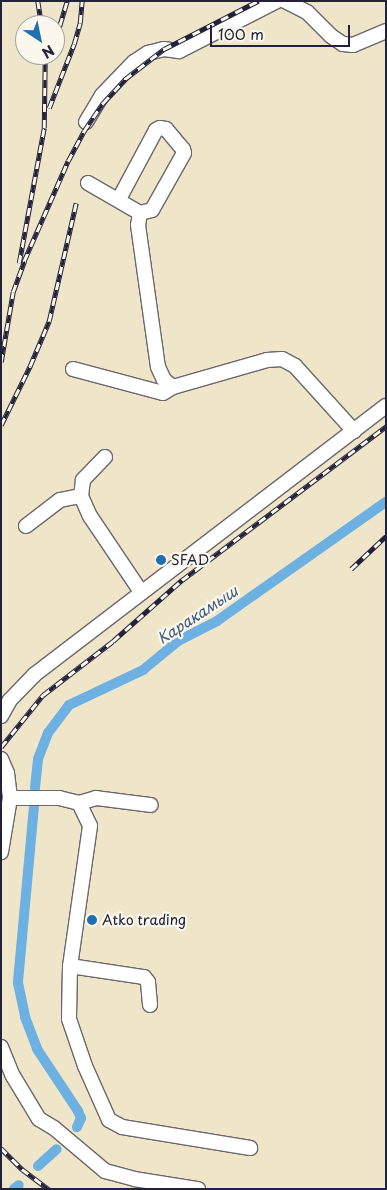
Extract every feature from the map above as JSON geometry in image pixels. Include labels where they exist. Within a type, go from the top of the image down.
[{"type":"street","points":[[86,122],[102,95],[134,62],[148,52],[164,49],[179,51],[277,1]]},
{"type":"street","points":[[284,1],[307,12],[331,36],[343,44],[353,45],[386,31]]},
{"type":"street","points":[[88,183],[119,199],[140,213],[152,210],[184,153],[183,149],[166,130],[160,128],[156,130],[119,199]]},
{"type":"street","points":[[140,213],[138,225],[158,366],[164,380],[173,387]]},
{"type":"street","points":[[74,369],[163,393],[173,387],[267,360],[282,359],[294,366],[354,431]]},
{"type":"street","points":[[1,716],[10,700],[34,675],[386,406]]},
{"type":"street","points":[[106,457],[83,480],[81,496],[90,516],[141,592]]},
{"type":"street","points":[[26,526],[60,500],[81,496]]},
{"type":"street","points":[[1,759],[7,773],[10,798],[1,852]]},
{"type":"street","points":[[10,798],[59,798],[79,803],[96,798],[151,805]]},
{"type":"street","points":[[79,803],[90,826],[70,966],[69,1019],[85,1066],[109,1120],[122,1127],[250,1148]]},
{"type":"street","points":[[70,966],[144,977],[148,982],[150,1005]]},
{"type":"street","points":[[1,1047],[13,1076],[39,1119],[54,1128],[105,1171],[134,1180],[198,1189]]},
{"type":"waterway","name":"Каракамыш","points":[[35,788],[38,759],[48,733],[69,705],[143,670],[178,641],[217,621],[386,502]]},
{"type":"waterway","name":"Каракамыш","points":[[34,806],[18,983],[25,1017],[37,1049],[78,1111],[81,1118],[77,1127]]},
{"type":"waterway","name":"Каракамыш","points":[[38,1166],[57,1149]]},
{"type":"waterway","name":"Каракамыш","points":[[14,1189],[19,1185]]},
{"type":"railway","points":[[38,1],[40,15]]},
{"type":"railway","points":[[63,15],[67,1]]},
{"type":"railway","points":[[49,108],[74,44],[80,23],[82,1]]},
{"type":"railway","points":[[1,362],[13,292],[24,261],[68,161],[84,131],[103,103],[125,79],[164,49],[258,1]]},
{"type":"railway","points":[[19,263],[44,128],[45,65]]},
{"type":"railway","points":[[1,425],[30,366],[49,321],[76,203]]},
{"type":"railway","points":[[1,747],[43,695],[113,641],[182,580],[386,426]]},
{"type":"railway","points":[[351,569],[386,536]]},
{"type":"railway","points":[[1,1148],[22,1169],[49,1189]]},
{"type":"place","name":"SFAD","points":[[161,560]]},
{"type":"place","name":"Atko trading","points":[[92,920]]}]
